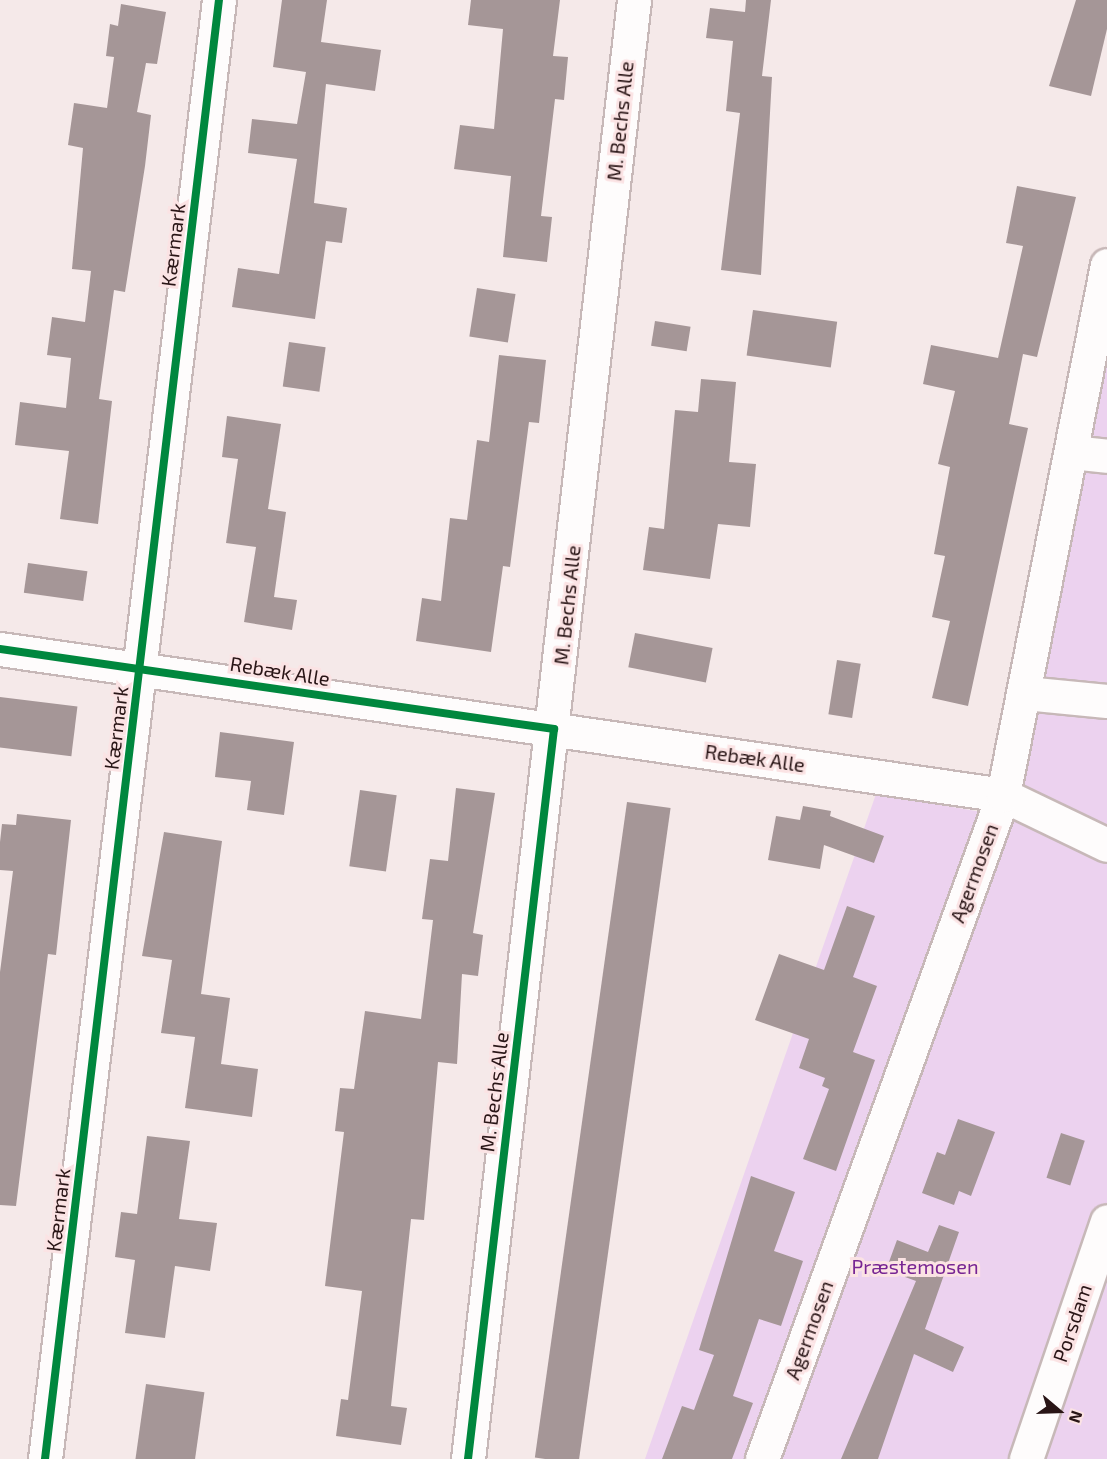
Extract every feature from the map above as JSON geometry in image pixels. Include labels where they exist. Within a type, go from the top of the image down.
[{"type":"street","name":"Kærmark","points":[[45,1459],[219,0]]},
{"type":"street","name":"M. Bechs Alle","points":[[468,1459],[554,729],[633,0]]},
{"type":"street","name":"Agermosen","points":[[762,1459],[1003,795],[1025,693],[1107,266]]},
{"type":"street","points":[[1071,452],[1107,456]]},
{"type":"street","name":"Rebæk Alle","points":[[0,649],[140,666],[1003,795],[1107,845]]},
{"type":"street","points":[[1025,693],[1107,701]]},
{"type":"street","name":"Porsdam","points":[[1026,1459],[1107,1221]]},
{"type":"green space","name":"Præstemosen","points":[[1107,330],[1107,1459],[645,1459],[876,794],[1005,816]]},
{"type":"building","points":[[282,0],[327,0],[321,42],[381,50],[375,91],[326,84],[314,203],[347,208],[342,243],[326,241],[315,319],[232,307],[238,268],[279,274],[297,159],[248,153],[252,119],[297,124],[306,72],[273,67]]},
{"type":"building","points":[[471,0],[560,0],[553,56],[568,57],[564,100],[555,99],[541,216],[552,217],[547,262],[503,257],[511,176],[454,169],[460,125],[494,129],[503,29],[468,25]]},
{"type":"building","points":[[746,0],[771,0],[762,76],[772,77],[761,275],[721,270],[740,113],[726,111],[733,41],[706,38],[710,8],[745,12]]},
{"type":"building","points":[[1076,0],[1107,0],[1107,29],[1091,96],[1049,86]]},
{"type":"building","points":[[121,4],[166,12],[157,64],[146,63],[137,112],[151,115],[125,292],[114,290],[99,399],[112,401],[98,524],[60,519],[69,451],[15,445],[20,402],[66,408],[71,358],[47,355],[52,317],[85,322],[91,271],[72,269],[83,148],[68,145],[74,103],[107,108],[114,57],[106,56],[110,24],[118,26]]},
{"type":"building","points":[[1017,186],[1076,197],[1037,357],[1023,354],[1009,424],[1028,428],[968,706],[932,698],[950,621],[932,617],[945,556],[934,554],[950,467],[938,464],[955,391],[923,384],[931,345],[998,358],[1023,246],[1006,243]]},
{"type":"building","points":[[477,288],[516,294],[508,342],[469,336]]},
{"type":"building","points":[[753,310],[837,322],[831,367],[747,356]]},
{"type":"building","points":[[655,321],[691,327],[687,351],[651,346]]},
{"type":"building","points":[[289,342],[326,347],[319,392],[283,387]]},
{"type":"building","points":[[499,355],[546,360],[539,423],[529,422],[510,567],[503,566],[491,652],[416,641],[422,598],[441,601],[450,518],[467,520],[477,440],[489,442]]},
{"type":"building","points":[[701,379],[736,382],[729,462],[756,464],[750,527],[718,524],[710,579],[643,570],[649,527],[664,529],[675,410],[698,412]]},
{"type":"building","points":[[227,416],[281,424],[268,509],[286,512],[274,597],[297,600],[292,630],[244,622],[256,547],[226,543],[238,459],[222,457]]},
{"type":"building","points":[[28,563],[87,571],[83,601],[24,593]]},
{"type":"building","points":[[635,633],[713,648],[706,682],[628,667]]},
{"type":"building","points":[[837,660],[861,664],[852,718],[828,714]]},
{"type":"building","points":[[0,697],[77,707],[71,756],[0,747]]},
{"type":"building","points":[[220,732],[294,742],[284,815],[247,810],[251,781],[215,777]]},
{"type":"building","points":[[456,788],[495,793],[473,933],[483,935],[478,976],[462,974],[457,1064],[438,1062],[424,1220],[411,1219],[391,1406],[407,1408],[401,1445],[336,1436],[341,1399],[348,1400],[362,1291],[325,1286],[344,1132],[335,1131],[340,1088],[354,1089],[365,1011],[421,1019],[433,920],[422,919],[430,859],[448,861]]},
{"type":"building","points":[[360,790],[397,795],[386,871],[349,866]]},
{"type":"building","points":[[627,802],[671,808],[579,1459],[535,1458]]},
{"type":"building","points":[[803,806],[831,811],[830,816],[884,836],[874,863],[824,845],[820,869],[768,860],[776,816],[800,820]]},
{"type":"building","points":[[17,814],[71,820],[56,955],[48,954],[16,1206],[0,1205],[0,972],[13,871],[0,870],[0,842],[2,824],[16,825]]},
{"type":"building","points":[[164,832],[222,841],[201,994],[230,998],[221,1064],[258,1069],[252,1117],[185,1108],[195,1037],[161,1033],[172,960],[142,956]]},
{"type":"building","points":[[847,906],[875,916],[853,977],[877,986],[853,1052],[875,1060],[836,1171],[803,1159],[829,1089],[822,1086],[825,1078],[799,1068],[809,1039],[755,1020],[779,954],[824,970]]},
{"type":"building","points":[[958,1119],[995,1132],[971,1196],[959,1191],[954,1205],[922,1193],[937,1152],[945,1155]]},
{"type":"building","points":[[1061,1133],[1085,1141],[1070,1185],[1046,1178]]},
{"type":"building","points":[[147,1136],[190,1141],[179,1219],[217,1223],[210,1271],[175,1266],[165,1338],[125,1333],[135,1260],[115,1257],[121,1212],[137,1214]]},
{"type":"building","points":[[751,1176],[795,1192],[774,1251],[803,1261],[781,1326],[759,1319],[733,1396],[753,1403],[732,1459],[662,1459],[682,1406],[694,1410],[714,1355],[699,1350]]},
{"type":"building","points":[[939,1225],[959,1232],[925,1329],[964,1347],[953,1372],[914,1354],[878,1459],[841,1459],[916,1281],[886,1270],[897,1240],[928,1252]]},
{"type":"building","points":[[146,1384],[204,1392],[195,1459],[135,1459]]},
{"type":"cycle path","points":[[45,1459],[219,0]]},
{"type":"cycle path","points":[[0,649],[554,729],[468,1459]]}]
